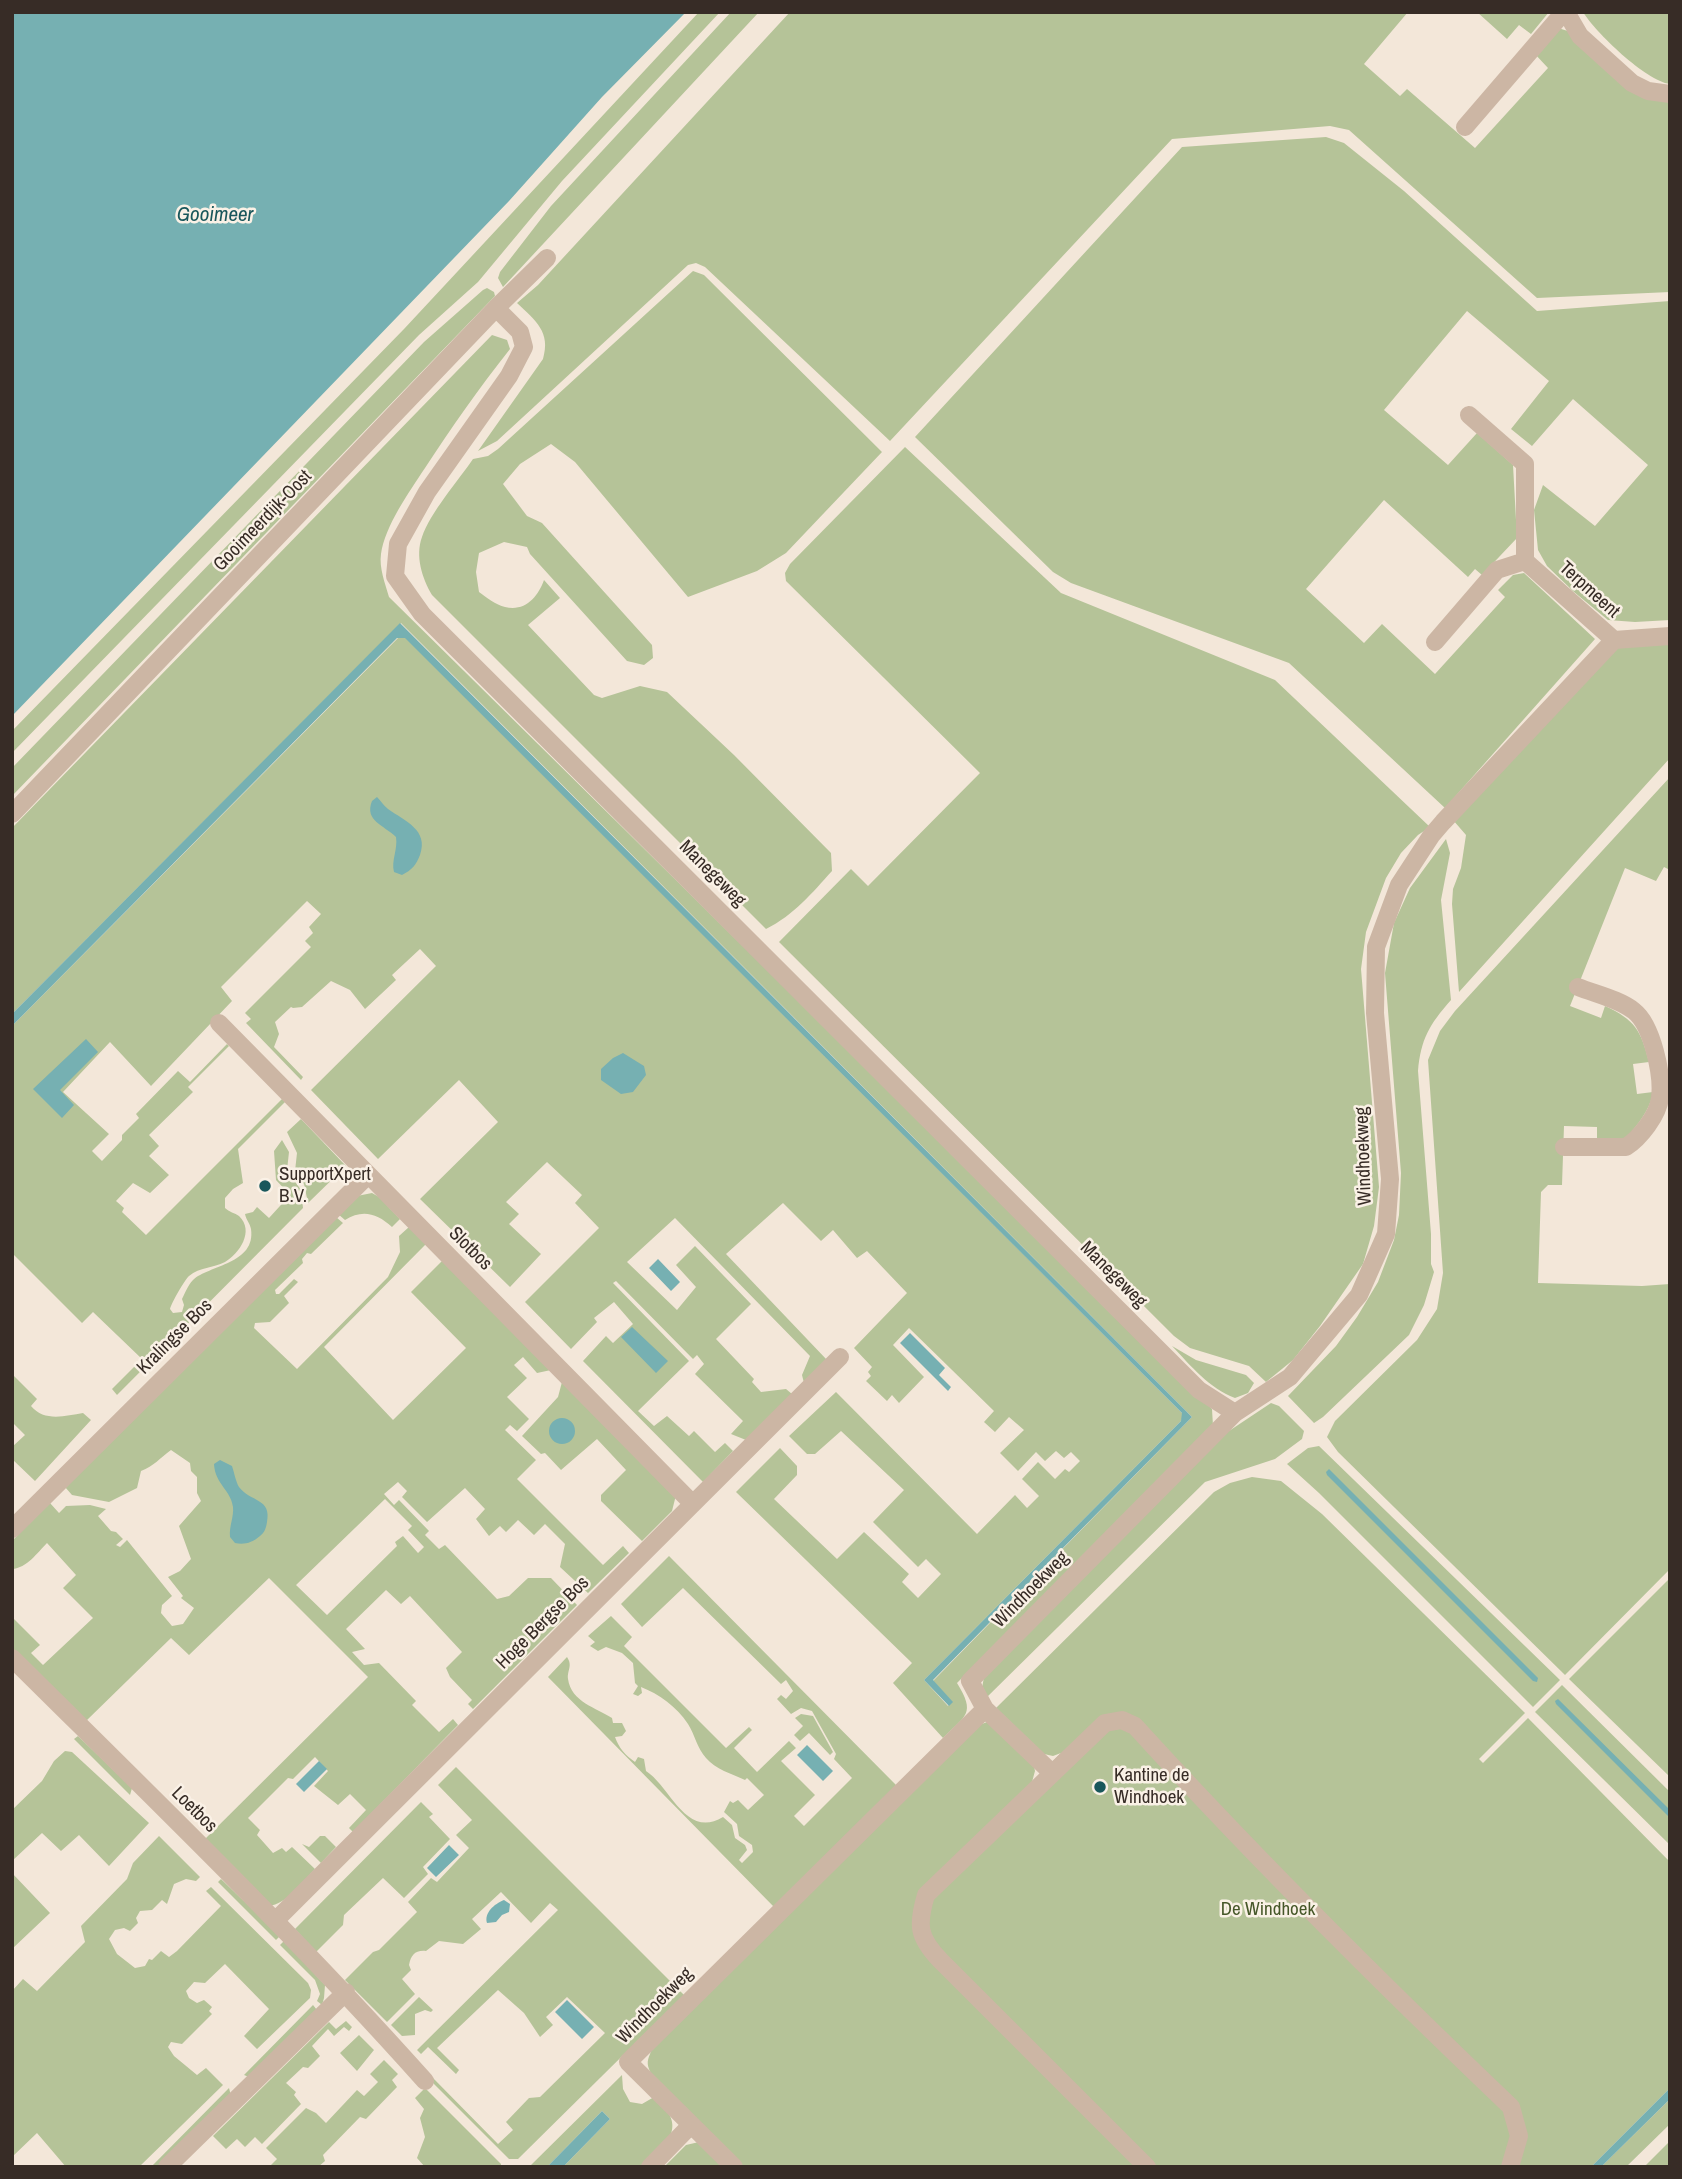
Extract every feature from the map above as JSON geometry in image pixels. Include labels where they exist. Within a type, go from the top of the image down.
[{"type":"street","points":[[1465,127],[1565,12],[1580,36],[1632,83],[1648,91],[1670,94]]},
{"type":"street","name":"Gooimeerdijk-Oost","points":[[12,814],[547,258]]},
{"type":"street","name":"Manegeweg","points":[[496,308],[520,332],[524,347],[509,376],[427,492],[398,544],[395,576],[422,614],[1199,1390],[1235,1413]]},
{"type":"street","points":[[1436,642],[1497,570],[1525,561],[1525,464],[1469,415]]},
{"type":"street","name":"Terpmeent","points":[[1525,561],[1614,640],[1670,636]]},
{"type":"street","name":"Windhoekweg","points":[[1052,1773],[985,1709],[970,1681],[1235,1413],[1290,1377],[1359,1295],[1386,1234],[1390,1179],[1376,1013],[1376,947],[1399,885],[1443,822],[1614,640]]},
{"type":"street","points":[[1564,1147],[1623,1148],[1636,1140],[1660,1099],[1662,1056],[1634,1011],[1578,987]]},
{"type":"street","name":"Slotbos","points":[[219,1023],[692,1503]]},
{"type":"street","name":"Kralingse Bos","points":[[12,1529],[368,1175]]},
{"type":"street","name":"Hoge Bergse Bos","points":[[276,1920],[840,1357]]},
{"type":"street","name":"Loetbos","points":[[12,1658],[276,1920],[346,1992],[425,2081]]},
{"type":"street","name":"Windhoekweg","points":[[734,2167],[628,2062],[985,1709]]},
{"type":"street","points":[[1147,2167],[940,1960],[928,1947],[920,1932],[920,1914],[926,1895],[1105,1723],[1122,1720],[1135,1726],[1293,1892],[1511,2107],[1519,2136],[1510,2167]]},
{"type":"street","points":[[167,2167],[346,1992]]},
{"type":"street","points":[[650,2167],[691,2125]]},
{"type":"green space","points":[[699,12],[720,12],[562,181],[478,282],[419,335],[12,753],[12,731],[404,329]]},
{"type":"green space","points":[[731,12],[759,12],[503,287],[498,278],[500,272],[551,206]]},
{"type":"green space","points":[[790,12],[1408,12],[1364,64],[1400,96],[1407,89],[1475,148],[1548,68],[1534,53],[1558,28],[1571,32],[1660,99],[1670,103],[1670,292],[1537,298],[1349,130],[1330,126],[1172,139],[890,441],[705,267],[696,263],[688,265],[497,441],[478,451],[543,359],[543,334],[536,322],[517,303],[538,285]]},
{"type":"green space","points":[[1477,12],[1549,12],[1531,34],[1519,25],[1507,39]]},
{"type":"green space","points":[[1583,12],[1670,12],[1670,84],[1660,81],[1635,65],[1598,31]]},
{"type":"green space","points":[[1326,137],[1344,143],[1404,191],[1537,311],[1670,301],[1670,620],[1608,620],[1547,566],[1538,550],[1534,510],[1543,485],[1595,526],[1648,465],[1573,399],[1532,446],[1511,429],[1549,381],[1467,311],[1384,410],[1448,465],[1477,433],[1513,465],[1517,538],[1482,575],[1475,569],[1468,577],[1384,500],[1306,589],[1364,643],[1382,624],[1435,674],[1505,597],[1498,590],[1513,575],[1524,573],[1595,639],[1445,808],[1289,663],[1071,583],[1053,572],[915,437],[1182,147]]},
{"type":"green space","points":[[693,271],[704,275],[882,452],[786,553],[757,571],[688,597],[575,462],[551,444],[520,464],[503,484],[527,516],[542,523],[652,645],[653,658],[644,665],[627,661],[530,554],[527,547],[504,542],[479,553],[476,572],[479,592],[498,605],[512,608],[530,602],[544,580],[560,598],[528,625],[594,695],[602,698],[640,686],[667,692],[831,853],[832,871],[794,910],[766,929],[432,595],[419,559],[420,544],[426,528],[473,459],[488,456],[498,449]]},
{"type":"green space","points":[[487,288],[494,292],[495,296],[12,796],[12,768],[424,342]]},
{"type":"green space","points":[[492,335],[507,340],[510,349],[435,453],[405,498],[387,532],[381,559],[389,597],[1212,1409],[1213,1426],[957,1683],[966,1701],[966,1714],[943,1738],[893,1683],[912,1663],[736,1492],[780,1448],[797,1466],[797,1475],[774,1499],[837,1559],[864,1532],[909,1574],[902,1582],[918,1598],[941,1574],[926,1559],[918,1567],[873,1522],[904,1490],[841,1431],[815,1454],[807,1454],[789,1436],[836,1392],[977,1534],[1015,1495],[1027,1508],[1039,1496],[1022,1479],[1038,1462],[1055,1479],[1065,1469],[1069,1472],[1080,1461],[1071,1452],[1064,1458],[1056,1451],[1045,1461],[1036,1452],[1018,1471],[1000,1453],[1024,1430],[1009,1417],[995,1432],[984,1422],[994,1411],[909,1328],[893,1345],[924,1377],[899,1403],[892,1395],[887,1401],[866,1381],[871,1376],[868,1372],[872,1367],[854,1348],[907,1293],[867,1251],[857,1258],[833,1230],[821,1241],[783,1203],[726,1254],[827,1360],[804,1383],[802,1375],[810,1356],[675,1218],[627,1262],[677,1310],[696,1287],[676,1265],[695,1246],[751,1304],[716,1339],[754,1379],[752,1382],[761,1392],[786,1389],[792,1394],[746,1440],[731,1434],[743,1421],[695,1374],[704,1364],[697,1355],[693,1359],[616,1281],[613,1283],[689,1361],[638,1411],[654,1426],[667,1416],[689,1436],[694,1431],[715,1452],[725,1443],[733,1451],[703,1482],[583,1361],[606,1336],[613,1343],[633,1324],[614,1302],[594,1318],[597,1322],[571,1349],[525,1302],[599,1228],[575,1203],[582,1195],[547,1162],[506,1202],[519,1214],[509,1224],[541,1254],[510,1287],[420,1199],[498,1122],[459,1080],[378,1159],[311,1090],[436,966],[420,949],[392,975],[396,980],[365,1009],[350,990],[331,981],[302,1007],[291,1007],[275,1022],[279,1034],[274,1047],[303,1077],[301,1080],[246,1023],[251,1019],[245,1013],[311,947],[305,941],[313,933],[309,927],[321,914],[307,901],[221,987],[232,1001],[151,1086],[110,1042],[63,1092],[109,1134],[92,1151],[102,1161],[139,1118],[136,1114],[178,1071],[190,1082],[227,1044],[229,1046],[188,1087],[193,1092],[149,1135],[159,1146],[149,1156],[169,1175],[150,1193],[133,1183],[116,1201],[124,1208],[122,1212],[146,1235],[282,1099],[285,1102],[238,1149],[243,1183],[225,1198],[225,1208],[244,1222],[245,1235],[240,1248],[225,1262],[189,1276],[171,1306],[173,1313],[182,1312],[182,1299],[193,1280],[239,1257],[246,1250],[251,1241],[251,1229],[245,1214],[253,1212],[257,1207],[269,1218],[290,1195],[276,1180],[274,1151],[282,1140],[289,1152],[287,1170],[301,1190],[303,1208],[117,1395],[112,1389],[142,1359],[93,1312],[82,1323],[12,1253],[12,1026],[398,638],[405,637],[1182,1413],[1181,1421],[924,1680],[948,1706],[952,1702],[933,1681],[1192,1417],[401,623],[12,1014],[12,828]]},
{"type":"green space","points":[[905,447],[1061,593],[1275,680],[1430,827],[1401,853],[1386,878],[1366,932],[1361,969],[1379,1187],[1374,1226],[1363,1264],[1293,1360],[1266,1382],[1249,1366],[1190,1348],[1174,1336],[779,942],[851,869],[868,886],[980,773],[786,581],[785,573],[790,564]]},
{"type":"green space","points":[[1611,641],[1670,642],[1670,758],[1459,992],[1452,904],[1466,835],[1453,820]]},
{"type":"green space","points":[[1670,777],[1670,870],[1664,867],[1656,881],[1625,868],[1570,1006],[1601,1018],[1605,1006],[1630,1021],[1643,1042],[1649,1062],[1633,1064],[1637,1094],[1653,1092],[1642,1118],[1625,1140],[1597,1140],[1597,1127],[1564,1126],[1562,1185],[1548,1185],[1541,1192],[1538,1283],[1642,1286],[1670,1284],[1670,1569],[1565,1675],[1338,1452],[1327,1437],[1335,1421],[1417,1340],[1437,1309],[1443,1273],[1428,1060],[1440,1031],[1455,1011]]},
{"type":"green space","points":[[1446,839],[1450,853],[1441,900],[1451,1000],[1427,1033],[1418,1071],[1431,1264],[1434,1272],[1424,1305],[1409,1335],[1314,1423],[1288,1396],[1336,1346],[1357,1317],[1378,1282],[1394,1240],[1399,1215],[1401,1173],[1385,973],[1394,923],[1410,888]]},
{"type":"green space","points":[[301,1119],[346,1166],[308,1203],[304,1184],[295,1171],[297,1153],[287,1132]]},
{"type":"green space","points":[[372,1193],[400,1219],[392,1227],[381,1218],[369,1214],[357,1214],[345,1220],[338,1214],[357,1196]]},
{"type":"green space","points":[[336,1217],[343,1223],[311,1254],[307,1253],[302,1259],[303,1263],[275,1290],[276,1294],[279,1294],[294,1279],[298,1282],[284,1296],[289,1303],[270,1322],[255,1323],[254,1328],[297,1369],[388,1277],[400,1252],[399,1236],[409,1227],[426,1244],[324,1347],[393,1420],[466,1348],[411,1292],[442,1261],[551,1370],[537,1373],[523,1357],[514,1365],[527,1378],[507,1397],[529,1419],[517,1431],[510,1425],[505,1430],[536,1460],[517,1479],[603,1565],[623,1546],[629,1553],[588,1593],[560,1567],[565,1544],[545,1524],[534,1535],[518,1520],[506,1532],[500,1526],[489,1536],[476,1519],[485,1509],[465,1488],[427,1522],[402,1497],[407,1491],[398,1482],[384,1494],[394,1505],[399,1500],[429,1531],[425,1535],[439,1549],[445,1545],[497,1599],[509,1596],[528,1578],[551,1578],[577,1605],[473,1709],[468,1704],[472,1700],[450,1677],[446,1668],[462,1652],[410,1596],[401,1604],[386,1590],[346,1629],[365,1649],[352,1652],[364,1665],[379,1663],[416,1701],[412,1705],[439,1732],[453,1719],[458,1725],[353,1832],[349,1828],[366,1810],[350,1794],[338,1805],[314,1786],[328,1771],[315,1757],[293,1779],[288,1778],[248,1818],[260,1830],[257,1835],[273,1853],[282,1848],[286,1852],[292,1847],[315,1869],[288,1897],[268,1906],[203,1841],[368,1677],[269,1578],[189,1655],[171,1638],[85,1722],[12,1650],[12,1617],[40,1645],[31,1653],[43,1665],[93,1618],[63,1588],[76,1575],[47,1543],[27,1563],[12,1569],[12,1541],[50,1503],[59,1513],[66,1506],[90,1505],[106,1509],[98,1516],[111,1531],[123,1539],[116,1545],[120,1547],[127,1540],[172,1596],[162,1605],[161,1613],[172,1626],[183,1624],[194,1608],[181,1598],[183,1596],[168,1577],[180,1571],[191,1559],[179,1526],[201,1501],[197,1493],[197,1477],[191,1471],[190,1463],[171,1450],[141,1471],[137,1488],[109,1502],[72,1495],[65,1487]],"holes":[[[385,1499],[412,1526],[408,1530],[424,1547],[418,1553],[403,1536],[395,1542],[397,1546],[327,1615],[296,1585]]]},
{"type":"green space","points":[[1172,1346],[1196,1360],[1246,1375],[1254,1383],[1248,1393],[1235,1398],[1226,1394],[1193,1369]]},
{"type":"green space","points":[[12,1374],[37,1399],[31,1406],[36,1411],[55,1417],[83,1413],[91,1420],[35,1481],[12,1459],[12,1447],[25,1435],[12,1422]]},
{"type":"green space","points":[[562,1382],[676,1495],[672,1511],[642,1541],[601,1501],[601,1495],[626,1470],[597,1439],[561,1470],[545,1453],[541,1454],[522,1436],[558,1397]]},
{"type":"green space","points":[[1271,1403],[1279,1406],[1304,1431],[1302,1439],[1275,1459],[1205,1482],[984,1700],[984,1677],[1223,1435]]},
{"type":"green space","points":[[1319,1446],[1560,1680],[1533,1707],[1287,1464],[1308,1448]]},
{"type":"green space","name":"De Windhoek","points":[[1252,1477],[1281,1481],[1322,1514],[1525,1713],[1479,1759],[1483,1763],[1528,1718],[1670,1862],[1670,2088],[1591,2167],[743,2167],[677,2104],[654,2078],[648,2064],[652,2049],[974,1727],[987,1722],[1033,1762],[1035,1771],[1032,1782],[1061,1753],[1053,1756],[1044,1754],[996,1708],[1214,1492],[1230,1483]]},
{"type":"green space","points":[[669,1556],[896,1785],[774,1907],[548,1677],[567,1657],[570,1687],[579,1699],[612,1718],[613,1723],[622,1723],[626,1731],[622,1736],[615,1737],[628,1757],[635,1762],[638,1757],[644,1759],[646,1771],[689,1817],[699,1822],[710,1822],[723,1817],[732,1825],[735,1838],[745,1845],[747,1850],[739,1860],[742,1863],[753,1852],[752,1845],[739,1836],[737,1824],[724,1812],[730,1801],[733,1803],[738,1800],[748,1810],[764,1795],[747,1778],[745,1780],[710,1762],[700,1750],[688,1724],[667,1702],[641,1687],[642,1693],[638,1696],[633,1694],[638,1686],[635,1683],[633,1663],[622,1653],[606,1647],[598,1651],[590,1646],[595,1642],[588,1636],[611,1616],[632,1637],[624,1646],[726,1748],[749,1727],[752,1730],[734,1748],[757,1772],[789,1741],[796,1748],[781,1761],[815,1795],[794,1816],[804,1826],[852,1778],[834,1759],[836,1754],[812,1711],[801,1708],[791,1714],[777,1699],[781,1695],[786,1699],[793,1691],[786,1680],[781,1684],[683,1588],[642,1627],[621,1604]]},
{"type":"green space","points":[[1670,1578],[1670,1777],[1569,1679]]},
{"type":"green space","points":[[1562,1685],[1670,1792],[1670,1845],[1535,1712]]},
{"type":"green space","points":[[801,1714],[813,1716],[833,1752],[830,1755],[809,1733],[800,1741],[794,1735],[803,1726],[795,1718]]},
{"type":"green space","points":[[78,1736],[132,1788],[130,1795],[74,1739]]},
{"type":"green space","points":[[65,1751],[72,1752],[149,1823],[109,1866],[79,1835],[61,1851],[42,1833],[12,1861],[12,1810],[42,1781],[54,1761]]},
{"type":"green space","points":[[456,1767],[684,1995],[518,2159],[509,2159],[431,2081],[433,2078],[498,2144],[513,2130],[506,2122],[529,2098],[540,2097],[605,2033],[567,1997],[546,2017],[553,2025],[540,2037],[524,2013],[498,1990],[437,2048],[459,2070],[456,2074],[428,2047],[421,2054],[417,2050],[558,1910],[550,1903],[531,1923],[501,1892],[472,1919],[481,1929],[463,1944],[439,1941],[426,1951],[414,1954],[409,1965],[411,1970],[402,1979],[415,1994],[387,2022],[345,1980],[417,1912],[408,1902],[431,1878],[437,1882],[469,1848],[456,1835],[472,1820],[438,1785]]},
{"type":"green space","points":[[421,1802],[433,1814],[429,1817],[450,1839],[423,1867],[428,1874],[404,1898],[383,1878],[344,1915],[343,1925],[316,1952],[295,1929]]},
{"type":"green space","points":[[159,1836],[200,1877],[196,1881],[186,1879],[174,1884],[167,1904],[162,1900],[152,1910],[140,1911],[136,1918],[138,1923],[130,1931],[124,1928],[115,1930],[109,1939],[117,1954],[135,1968],[145,1966],[149,1959],[152,1960],[161,1951],[169,1957],[221,1906],[206,1891],[211,1887],[308,1983],[310,1998],[257,2049],[244,2036],[269,2009],[225,1964],[205,1983],[194,1982],[186,1991],[189,1998],[197,2003],[204,2000],[212,2007],[209,2011],[212,2014],[182,2044],[171,2042],[168,2047],[174,2056],[197,2075],[206,2068],[223,2085],[139,2167],[66,2167],[37,2133],[12,2157],[12,1991],[23,1979],[37,1991],[85,1942],[81,1926],[127,1879],[133,1863]]},
{"type":"green space","points":[[320,1836],[325,1836],[336,1847],[321,1863],[302,1844],[309,1847]]},
{"type":"green space","points":[[12,1873],[50,1913],[12,1949]]},
{"type":"green space","points":[[221,1879],[280,1936],[276,1940],[218,1882]]},
{"type":"green space","points":[[284,1941],[325,1985],[322,2005],[317,2001],[320,1994],[315,1980],[280,1945]]},
{"type":"green space","points":[[419,1997],[433,2010],[415,2014],[415,2035],[402,2036],[391,2025]]},
{"type":"green space","points":[[313,2005],[317,2010],[249,2077],[244,2075]]},
{"type":"green space","points":[[346,2021],[352,2027],[349,2031],[344,2027],[334,2036],[328,2029],[312,2046],[320,2056],[286,2083],[296,2092],[294,2095],[301,2104],[262,2144],[255,2137],[245,2147],[237,2139],[226,2149],[213,2136],[329,2022],[336,2029]]},
{"type":"green space","points":[[359,2035],[374,2050],[357,2071],[340,2053]]},
{"type":"green space","points":[[384,2060],[398,2074],[392,2080],[397,2087],[366,2119],[360,2117],[323,2155],[325,2161],[318,2167],[269,2167],[277,2159],[266,2148],[306,2108],[326,2123],[357,2090],[364,2096],[378,2082],[370,2074]]},
{"type":"green space","points":[[622,2075],[623,2089],[630,2102],[642,2104],[654,2097],[664,2107],[672,2125],[667,2141],[645,2167],[563,2167],[610,2119],[602,2111],[547,2167],[529,2167]]},
{"type":"green space","points":[[229,2088],[231,2096],[160,2167],[151,2167]]},
{"type":"green space","points":[[425,2088],[501,2167],[425,2167],[417,2158],[425,2137],[420,2118],[424,2109],[415,2098]]},
{"type":"green space","points":[[1670,2099],[1670,2124],[1626,2167],[1601,2167]]},
{"type":"green space","points":[[1670,2141],[1670,2167],[1644,2167]]},
{"type":"green space","points":[[699,2142],[727,2167],[664,2167],[686,2145]]},
{"type":"water","name":"Gooimeer","points":[[12,12],[686,12],[602,97],[509,201],[12,716]]},
{"type":"water","points":[[400,623],[1192,1417],[933,1680],[953,1702],[949,1706],[924,1680],[1181,1421],[1182,1413],[405,638],[397,638],[12,1026],[12,1014]]},
{"type":"water","points":[[377,797],[388,809],[414,827],[421,839],[422,846],[417,862],[402,875],[394,872],[393,868],[396,837],[376,822],[371,813],[372,801]]},
{"type":"water","points":[[86,1039],[98,1052],[60,1090],[74,1105],[62,1118],[33,1089]]},
{"type":"water","points":[[623,1053],[644,1066],[646,1075],[633,1092],[621,1094],[601,1080],[601,1069]]},
{"type":"water","points":[[658,1259],[680,1282],[671,1291],[649,1268]]},
{"type":"water","points":[[632,1327],[668,1361],[656,1373],[621,1337]]},
{"type":"water","points":[[910,1333],[945,1368],[939,1375],[951,1387],[948,1391],[900,1343]]},
{"type":"water","points":[[562,1418],[571,1422],[575,1431],[571,1440],[562,1444],[553,1440],[549,1431],[553,1422]]},
{"type":"water","points":[[220,1460],[232,1466],[238,1485],[263,1504],[268,1514],[265,1530],[251,1542],[235,1543],[230,1537],[233,1507],[215,1471],[214,1464]]},
{"type":"water","points":[[1329,1469],[1538,1678],[1537,1682],[1327,1475]]},
{"type":"water","points":[[1558,1699],[1670,1810],[1670,1818],[1556,1704]]},
{"type":"water","points":[[807,1745],[833,1771],[823,1781],[797,1755]]},
{"type":"water","points":[[319,1761],[327,1769],[304,1792],[296,1784]]},
{"type":"water","points":[[449,1845],[459,1855],[436,1877],[427,1868]]},
{"type":"water","points":[[504,1900],[510,1904],[509,1912],[496,1922],[487,1923],[491,1909]]},
{"type":"water","points":[[567,2000],[594,2027],[582,2039],[555,2012]]},
{"type":"water","points":[[1670,2088],[1670,2099],[1601,2167],[1591,2167]]},
{"type":"water","points":[[602,2111],[610,2119],[563,2167],[547,2167]]},
{"type":"place","name":"SupportXpert B.V.","points":[[265,1186]]},
{"type":"place","name":"Kantine de Windhoek","points":[[1100,1787]]}]
